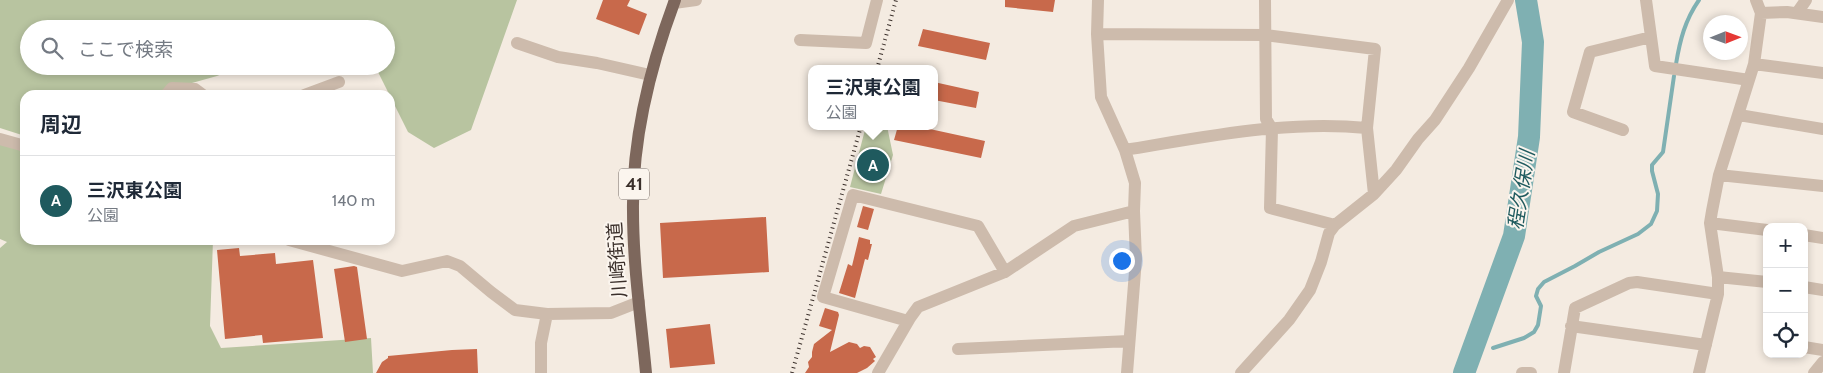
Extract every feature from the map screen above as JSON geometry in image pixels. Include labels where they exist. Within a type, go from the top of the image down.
[{"type":"main road","name":"川崎街道","points":[[646,373],[632,209],[634,176],[639,131],[650,75],[675,2]]},
{"type":"street","points":[[675,2],[696,0]]},
{"type":"street","points":[[800,40],[866,43],[877,0]]},
{"type":"street","points":[[1098,0],[1097,34],[1101,97],[1125,150],[1135,183],[1136,259],[1127,373]]},
{"type":"street","points":[[1264,0],[1266,119],[1272,129],[1270,208],[1335,225]]},
{"type":"street","points":[[1646,0],[1655,66],[1749,80]]},
{"type":"street","points":[[1699,373],[1718,294],[1718,277],[1710,223],[1719,175],[1754,64],[1761,13],[1756,0]]},
{"type":"street","points":[[1797,13],[1806,0]]},
{"type":"street","points":[[1241,373],[1289,320],[1310,290],[1321,262],[1328,234],[1335,225],[1374,194],[1396,170],[1435,120],[1469,68],[1502,4]]},
{"type":"street","points":[[1761,13],[1787,12],[1823,17]]},
{"type":"street","points":[[1097,34],[1265,35],[1375,49],[1367,128],[1374,194]]},
{"type":"street","points":[[1623,130],[1573,112],[1590,52],[1651,37]]},
{"type":"street","points":[[517,43],[558,58],[650,75]]},
{"type":"street","points":[[1754,64],[1823,73]]},
{"type":"street","points":[[317,90],[339,82]]},
{"type":"street","points":[[170,90],[172,88],[196,90]]},
{"type":"street","points":[[1739,115],[1823,129]]},
{"type":"street","points":[[1125,150],[1272,129],[1338,125],[1367,128]]},
{"type":"street","points":[[0,139],[20,145]]},
{"type":"street","points":[[1719,175],[1823,186]]},
{"type":"street","points":[[908,321],[823,297],[853,195],[978,226],[1005,272]]},
{"type":"street","points":[[878,373],[918,307],[1005,272],[1074,226],[1134,211]]},
{"type":"street","points":[[1710,223],[1763,230]]},
{"type":"street","points":[[1808,236],[1823,238]]},
{"type":"street","points":[[308,245],[402,271],[447,261],[460,266],[515,310],[547,314],[611,313],[639,302]]},
{"type":"street","points":[[1718,277],[1763,282]]},
{"type":"street","points":[[1564,373],[1575,308],[1629,283],[1637,282],[1718,294]]},
{"type":"street","points":[[1808,288],[1823,290]]},
{"type":"street","points":[[541,373],[541,343],[547,314]]},
{"type":"street","points":[[1571,326],[1706,346]]},
{"type":"street","points":[[958,349],[1129,341]]},
{"type":"street","points":[[1808,348],[1823,350]]},
{"type":"street","points":[[1814,373],[1823,362]]},
{"type":"street","points":[[1522,373],[1531,373]]},
{"type":"green space","points":[[0,0],[517,0],[471,130],[434,148],[408,132],[395,106],[395,90],[387,90],[380,75],[395,75],[395,20],[20,20],[20,75],[219,75],[167,90],[20,90],[20,134],[0,128]]},
{"type":"green space","points":[[865,130],[888,130],[893,155],[881,194],[850,187]]},
{"type":"green space","points":[[13,140],[20,150],[20,245],[213,245],[210,326],[221,348],[371,338],[373,373],[0,373],[0,248],[7,242],[0,239],[0,145]]},
{"type":"building","points":[[603,0],[630,0],[627,6],[647,14],[639,35],[596,19]]},
{"type":"building","points":[[1005,0],[1055,0],[1053,12],[1005,7]]},
{"type":"building","points":[[923,29],[990,43],[986,60],[918,46]]},
{"type":"building","points":[[938,83],[979,92],[976,108],[938,101]]},
{"type":"building","points":[[897,130],[934,130],[985,141],[981,158],[894,140]]},
{"type":"building","points":[[863,206],[874,209],[868,230],[857,227]]},
{"type":"building","points":[[766,217],[769,272],[663,278],[660,223]]},
{"type":"building","points":[[859,237],[870,240],[870,244],[872,244],[868,260],[865,259],[855,298],[839,293],[848,264],[852,266]]},
{"type":"building","points":[[239,248],[240,256],[275,253],[276,264],[313,260],[323,338],[263,343],[262,335],[225,339],[217,250]]},
{"type":"building","points":[[357,267],[367,339],[345,342],[334,269]]},
{"type":"building","points":[[825,308],[838,312],[839,315],[830,352],[849,342],[857,344],[860,348],[864,346],[870,347],[876,357],[873,359],[875,361],[867,368],[857,373],[805,373],[809,367],[808,362],[812,357],[814,344],[832,330],[819,326]]},
{"type":"building","points":[[710,324],[715,364],[670,368],[666,329]]},
{"type":"building","points":[[477,349],[478,373],[376,373],[388,356]]},
{"type":"waterway","name":"程久保川","points":[[1464,373],[1514,236],[1529,137],[1533,42],[1526,0]]},
{"type":"waterway","points":[[1676,64],[1684,30],[1699,0]]},
{"type":"waterway","points":[[1493,348],[1524,338],[1534,332],[1538,325],[1541,306],[1536,296],[1538,289],[1544,282],[1599,252],[1638,234],[1651,224],[1657,211],[1658,194],[1652,165],[1663,152],[1674,76]]},
{"type":"waterway","name":"程久保川","points":[[1477,338],[1483,340]]},
{"type":"railway","points":[[878,65],[896,0]]},
{"type":"railway","points":[[792,373],[860,130]]},
{"type":"place","name":"三沢東公園","points":[[873,165]]}]
